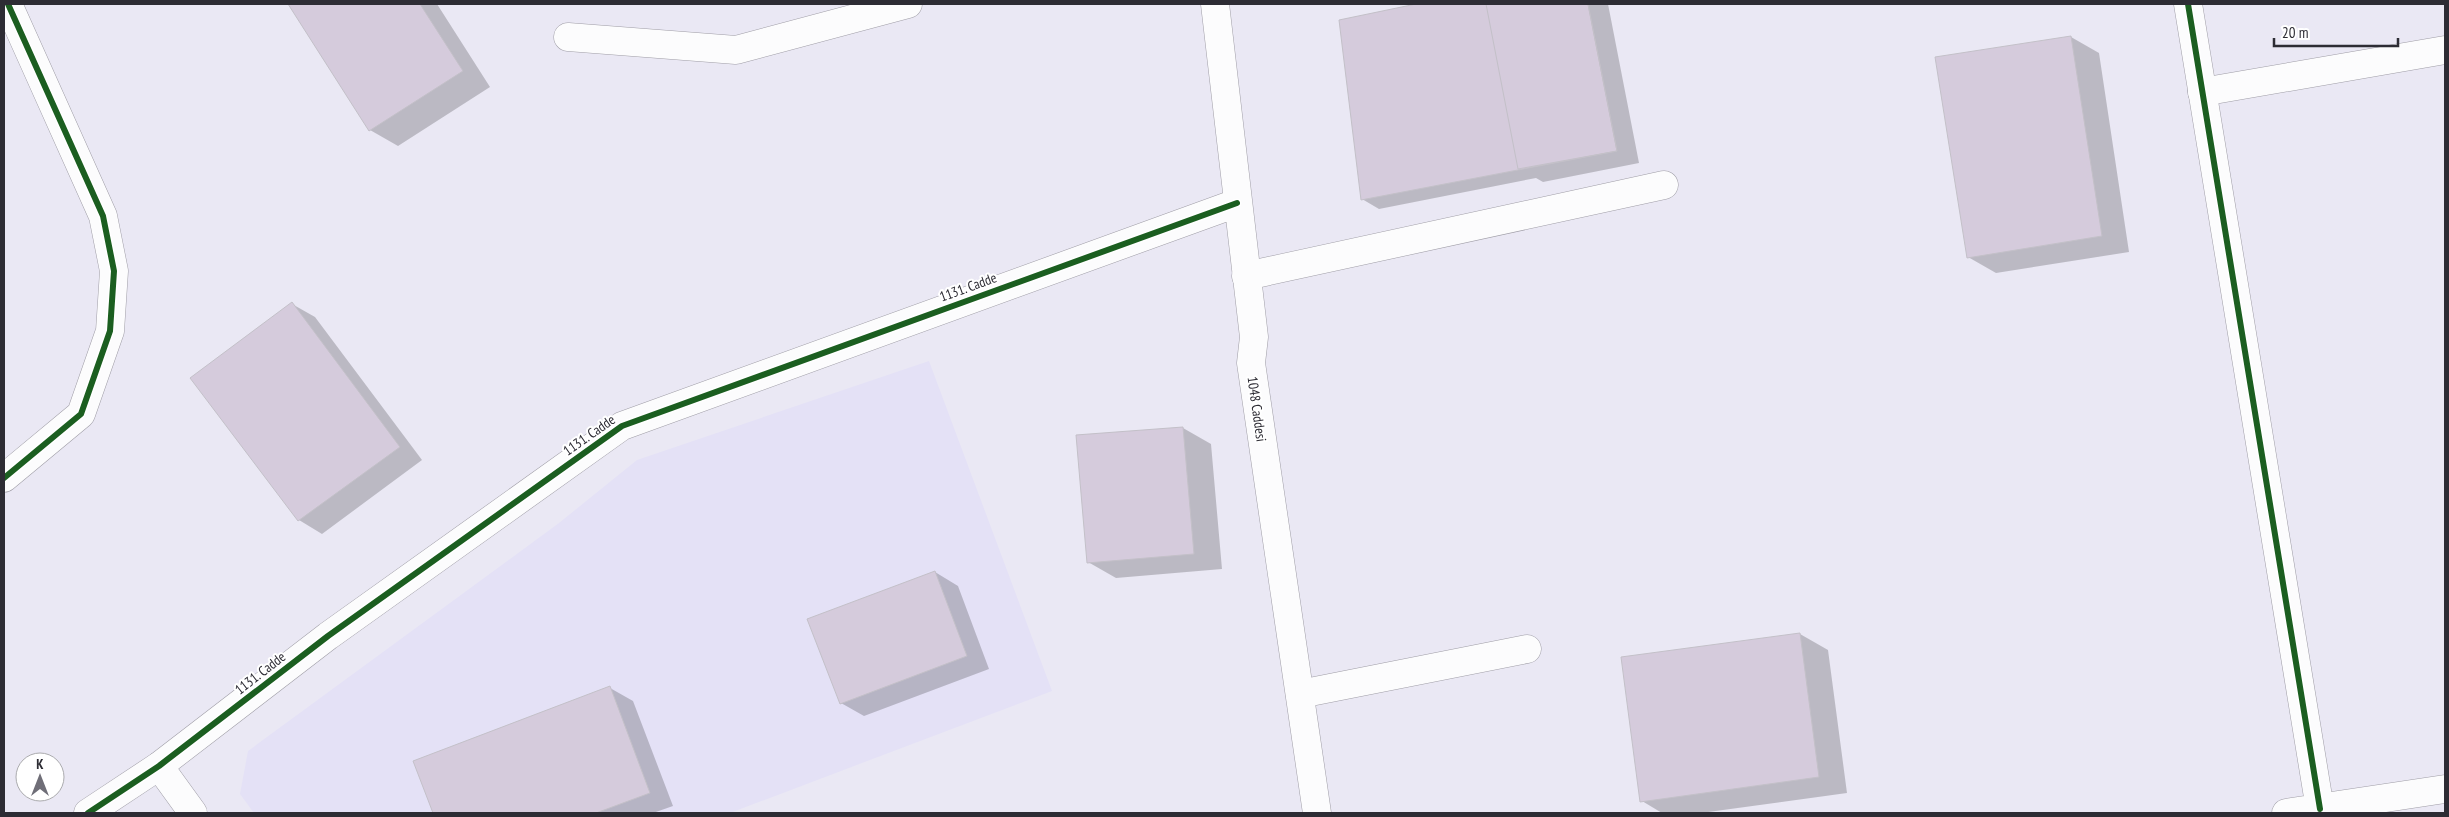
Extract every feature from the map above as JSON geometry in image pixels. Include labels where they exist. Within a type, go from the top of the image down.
[{"type":"street","points":[[4,478],[81,414],[110,331],[114,272],[103,216],[8,4]]},
{"type":"street","points":[[568,37],[736,50],[908,4]]},
{"type":"street","name":"1048 Caddesi","points":[[1215,4],[1254,337],[1250,363],[1318,813]]},
{"type":"street","points":[[2188,4],[2320,809]]},
{"type":"street","points":[[2202,92],[2445,50]]},
{"type":"street","points":[[1246,276],[1664,185]]},
{"type":"street","name":"1131. Cadde","points":[[88,813],[159,766],[328,636],[622,426],[1237,203]]},
{"type":"street","points":[[1300,694],[1527,649]]},
{"type":"street","points":[[159,766],[193,813]]},
{"type":"street","points":[[2286,813],[2445,789]]},
{"type":"shaded area","points":[[929,361],[1052,691],[730,813],[254,813],[240,794],[248,751],[559,523],[637,460]]},
{"type":"building","points":[[288,4],[420,4],[463,71],[369,131]]},
{"type":"building","points":[[1416,4],[1588,4],[1617,151],[1361,200],[1339,20]]},
{"type":"building","points":[[1486,4],[1588,4],[1617,151],[1518,169]]},
{"type":"building","points":[[2071,36],[2102,236],[1967,258],[1935,57]]},
{"type":"building","points":[[292,302],[400,447],[298,521],[190,378]]},
{"type":"building","points":[[1183,427],[1194,554],[1087,563],[1076,435]]},
{"type":"building","points":[[935,571],[967,656],[840,704],[807,619]]},
{"type":"building","points":[[1800,633],[1819,777],[1640,802],[1621,657]]},
{"type":"building","points":[[610,686],[650,793],[596,813],[433,813],[413,761]]},
{"type":"cycle path","points":[[4,478],[81,414],[110,331],[114,271],[103,216],[8,4]]},
{"type":"cycle path","points":[[2188,4],[2320,809]]},
{"type":"cycle path","points":[[88,813],[159,766],[328,636],[622,426],[1237,203]]}]
